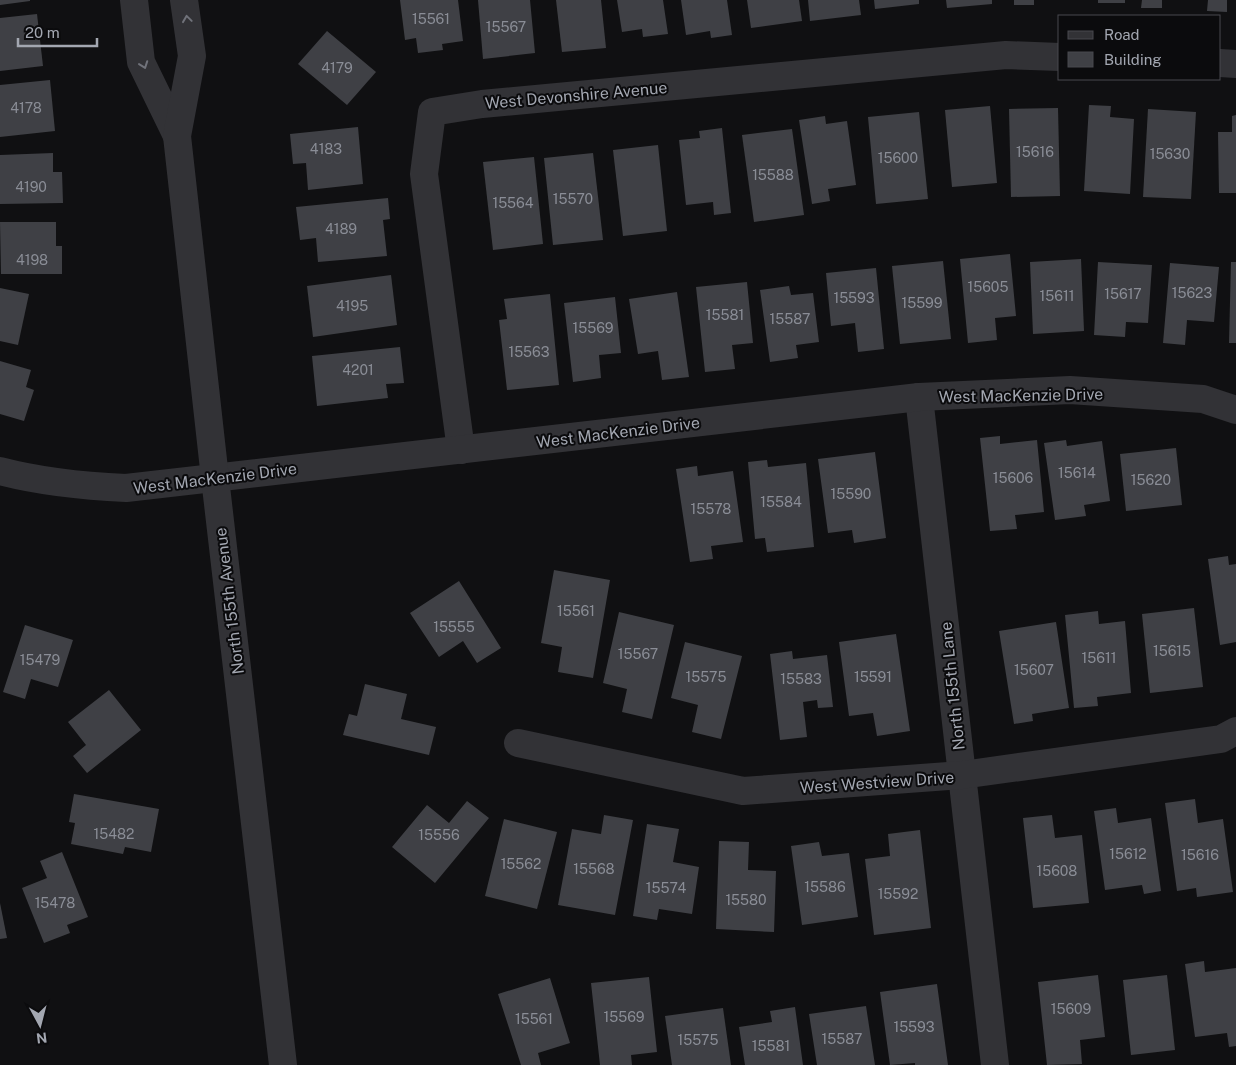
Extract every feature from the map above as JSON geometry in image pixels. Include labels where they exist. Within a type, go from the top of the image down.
[{"type":"street","name":"North 155th Avenue","points":[[134,0],[142,62],[177,136]]},
{"type":"street","name":"North 155th Avenue","points":[[184,0],[192,56],[177,136],[283,1065]]},
{"type":"street","name":"West Devonshire Avenue","points":[[461,450],[424,174],[432,112],[492,103],[1006,55],[1058,57]]},
{"type":"street","points":[[1221,63],[1236,64]]},
{"type":"street","name":"West MacKenzie Drive","points":[[0,471],[73,485],[126,488],[919,397],[1070,390],[1204,399],[1236,410]]},
{"type":"street","name":"North 155th Lane","points":[[919,397],[995,1065]]},
{"type":"street","name":"West Westview Drive","points":[[518,743],[743,791],[962,775],[1221,739],[1236,731]]},
{"type":"building","points":[[0,0],[30,0],[30,1],[0,5]]},
{"type":"building","points":[[400,0],[458,0],[463,41],[442,44],[443,50],[418,53],[416,38],[405,40]]},
{"type":"building","points":[[478,0],[530,0],[535,53],[483,59]]},
{"type":"building","points":[[556,0],[601,0],[606,48],[562,52]]},
{"type":"building","points":[[617,0],[663,0],[668,34],[643,37],[642,29],[622,32]]},
{"type":"building","points":[[681,0],[727,0],[732,35],[711,38],[710,31],[686,35]]},
{"type":"building","points":[[747,0],[799,0],[802,21],[751,28]]},
{"type":"building","points":[[808,0],[859,0],[861,15],[810,21]]},
{"type":"building","points":[[874,0],[919,0],[919,4],[875,9]]},
{"type":"building","points":[[946,0],[992,0],[992,4],[947,8]]},
{"type":"building","points":[[1014,0],[1034,0],[1034,5],[1014,5]]},
{"type":"building","points":[[1098,0],[1125,0],[1125,3],[1098,3]]},
{"type":"building","points":[[1142,0],[1162,0],[1162,8],[1141,8]]},
{"type":"building","points":[[1208,0],[1227,0],[1227,12],[1207,11]]},
{"type":"building","points":[[37,14],[43,66],[0,71],[0,18]]},
{"type":"building","points":[[327,31],[376,72],[347,105],[298,64]]},
{"type":"building","points":[[50,80],[55,131],[0,137],[0,85]]},
{"type":"building","points":[[1089,105],[1111,106],[1110,117],[1134,119],[1130,194],[1084,191]]},
{"type":"building","points":[[990,106],[997,183],[952,187],[945,110]]},
{"type":"building","points":[[1058,108],[1060,196],[1011,197],[1009,109]]},
{"type":"building","points":[[1148,109],[1196,112],[1191,199],[1143,197]]},
{"type":"building","points":[[919,112],[928,199],[876,204],[868,117]]},
{"type":"building","points":[[1236,115],[1236,193],[1219,193],[1218,132],[1232,132],[1232,116]]},
{"type":"building","points":[[825,116],[826,124],[847,121],[856,185],[828,189],[830,201],[812,204],[799,120]]},
{"type":"building","points":[[358,127],[363,184],[308,190],[306,163],[293,164],[290,134]]},
{"type":"building","points":[[722,128],[731,213],[714,215],[713,202],[686,205],[679,140],[700,138],[699,131]]},
{"type":"building","points":[[792,129],[804,215],[754,222],[742,135]]},
{"type":"building","points":[[658,145],[667,231],[623,236],[613,150]]},
{"type":"building","points":[[53,153],[53,172],[62,172],[63,203],[0,204],[0,155]]},
{"type":"building","points":[[593,153],[603,240],[553,245],[544,158]]},
{"type":"building","points":[[534,157],[543,244],[493,250],[483,162]]},
{"type":"building","points":[[388,198],[390,219],[383,220],[387,256],[318,262],[316,238],[300,240],[296,207]]},
{"type":"building","points":[[0,222],[56,222],[56,246],[62,246],[62,274],[1,274]]},
{"type":"building","points":[[1010,254],[1016,316],[995,318],[997,340],[968,343],[960,259]]},
{"type":"building","points":[[1081,259],[1084,331],[1033,334],[1030,262]]},
{"type":"building","points":[[943,261],[951,339],[900,344],[892,266]]},
{"type":"building","points":[[1098,262],[1152,265],[1148,323],[1126,322],[1125,337],[1094,335]]},
{"type":"building","points":[[1231,262],[1236,262],[1236,343],[1229,343]]},
{"type":"building","points":[[1170,263],[1219,267],[1214,322],[1187,320],[1185,345],[1163,343]]},
{"type":"building","points":[[876,268],[884,349],[858,352],[855,323],[831,326],[826,273]]},
{"type":"building","points":[[391,275],[397,325],[313,337],[307,286]]},
{"type":"building","points":[[747,282],[753,343],[732,345],[735,369],[705,372],[696,287]]},
{"type":"building","points":[[789,286],[791,295],[813,293],[819,342],[796,345],[798,358],[770,362],[760,290]]},
{"type":"building","points":[[0,288],[29,294],[18,345],[0,341]]},
{"type":"building","points":[[677,292],[689,377],[662,380],[658,351],[638,354],[629,299]]},
{"type":"building","points":[[550,294],[559,385],[507,390],[499,320],[507,319],[504,299]]},
{"type":"building","points":[[615,297],[621,353],[599,355],[601,378],[573,382],[564,303]]},
{"type":"building","points":[[400,347],[404,383],[386,384],[388,398],[317,406],[312,356]]},
{"type":"building","points":[[0,361],[31,370],[26,387],[34,390],[24,421],[0,414]]},
{"type":"building","points":[[1000,436],[1000,444],[1037,440],[1044,512],[1015,515],[1017,529],[990,531],[980,438]]},
{"type":"building","points":[[1066,440],[1067,446],[1102,441],[1110,501],[1084,505],[1086,516],[1055,520],[1044,443]]},
{"type":"building","points":[[1176,448],[1182,505],[1126,511],[1120,454]]},
{"type":"building","points":[[875,452],[886,538],[854,543],[852,530],[828,533],[818,459]]},
{"type":"building","points":[[767,460],[768,467],[806,463],[814,547],[767,552],[765,538],[755,539],[748,462]]},
{"type":"building","points":[[697,466],[698,476],[733,471],[743,542],[711,546],[713,559],[690,562],[676,469]]},
{"type":"building","points":[[1228,556],[1229,565],[1236,564],[1236,642],[1220,645],[1208,559]]},
{"type":"building","points":[[554,570],[610,580],[593,678],[558,672],[562,647],[541,643]]},
{"type":"building","points":[[459,581],[501,648],[477,663],[463,641],[439,657],[410,613]]},
{"type":"building","points":[[1194,608],[1203,687],[1150,693],[1142,614]]},
{"type":"building","points":[[1098,611],[1099,624],[1125,621],[1131,693],[1097,697],[1098,706],[1074,708],[1065,615]]},
{"type":"building","points":[[619,612],[674,625],[652,719],[622,712],[627,689],[603,683]]},
{"type":"building","points":[[1056,622],[1069,708],[1032,714],[1033,721],[1014,724],[999,631]]},
{"type":"building","points":[[25,625],[73,640],[58,687],[31,679],[25,699],[3,692]]},
{"type":"building","points":[[896,634],[910,731],[877,736],[873,713],[849,716],[839,642]]},
{"type":"building","points":[[685,642],[742,656],[721,739],[692,732],[698,705],[671,698]]},
{"type":"building","points":[[792,651],[793,659],[827,655],[833,707],[818,708],[817,700],[803,702],[807,737],[780,740],[770,654]]},
{"type":"building","points":[[365,684],[407,694],[401,719],[436,727],[429,755],[343,735],[349,714],[357,716]]},
{"type":"building","points":[[109,690],[141,730],[87,773],[73,756],[86,745],[68,722]]},
{"type":"building","points":[[74,794],[159,809],[151,852],[125,847],[123,854],[71,844],[75,823],[69,822]]},
{"type":"building","points":[[1195,799],[1198,823],[1223,819],[1233,892],[1197,897],[1196,888],[1177,891],[1165,803]]},
{"type":"building","points":[[467,801],[489,818],[435,883],[392,847],[427,805],[449,823]]},
{"type":"building","points":[[1116,808],[1118,823],[1151,818],[1161,891],[1144,894],[1142,885],[1105,890],[1094,811]]},
{"type":"building","points":[[604,815],[633,820],[615,915],[558,905],[572,829],[601,834]]},
{"type":"building","points":[[1052,815],[1055,838],[1082,835],[1089,903],[1033,908],[1023,818]]},
{"type":"building","points":[[504,819],[557,832],[537,909],[485,896]]},
{"type":"building","points":[[647,824],[679,829],[673,862],[699,867],[692,914],[659,909],[657,920],[633,916]]},
{"type":"building","points":[[920,830],[931,928],[874,935],[865,859],[890,856],[888,834]]},
{"type":"building","points":[[719,841],[749,842],[748,870],[776,871],[774,932],[716,929]]},
{"type":"building","points":[[819,842],[822,856],[849,853],[858,917],[802,925],[791,846]]},
{"type":"building","points":[[62,852],[88,917],[67,925],[70,933],[44,943],[22,888],[47,878],[40,861]]},
{"type":"building","points":[[0,903],[7,938],[0,939]]},
{"type":"building","points":[[1204,961],[1205,972],[1236,968],[1236,1046],[1229,1047],[1227,1033],[1195,1037],[1185,964]]},
{"type":"building","points":[[1098,975],[1105,1037],[1080,1040],[1082,1064],[1047,1065],[1038,982]]},
{"type":"building","points":[[1167,975],[1175,1050],[1131,1055],[1123,980]]},
{"type":"building","points":[[649,977],[657,1052],[631,1055],[632,1065],[600,1065],[591,983]]},
{"type":"building","points":[[550,978],[570,1043],[538,1053],[541,1065],[521,1065],[498,994]]},
{"type":"building","points":[[937,984],[948,1065],[915,1065],[915,1063],[890,1065],[880,992]]},
{"type":"building","points":[[866,1006],[875,1065],[817,1065],[809,1014]]},
{"type":"building","points":[[795,1007],[803,1065],[745,1065],[739,1027],[772,1022],[770,1011]]},
{"type":"building","points":[[723,1008],[731,1065],[672,1065],[665,1016]]}]
